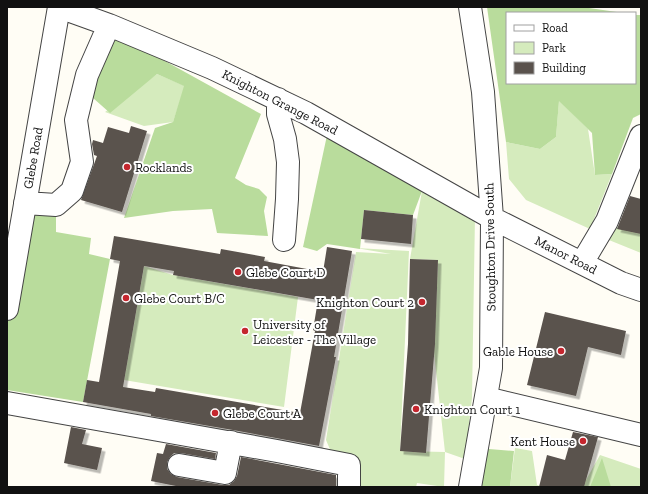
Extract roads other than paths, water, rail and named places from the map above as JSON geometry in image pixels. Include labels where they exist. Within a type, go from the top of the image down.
[{"type":"street","name":"Knighton Grange Road","points":[[59,7],[109,25],[212,68],[278,99],[306,113],[492,218]]},
{"type":"street","name":"Glebe Road","points":[[7,309],[12,252],[25,203],[59,7]]},
{"type":"street","name":"Stoughton Drive South","points":[[470,7],[483,92],[492,218],[491,368],[470,487]]},
{"type":"street","points":[[25,203],[56,205],[72,191],[82,162],[76,120],[87,75],[109,25]]},
{"type":"street","points":[[278,99],[278,114],[285,139],[288,162],[284,240]]},
{"type":"street","points":[[582,263],[607,221],[641,136]]},
{"type":"street","name":"Manor Road","points":[[492,218],[621,283],[641,290]]},
{"type":"street","points":[[486,398],[641,435]]},
{"type":"street","points":[[7,403],[231,442],[349,465],[348,487]]},
{"type":"street","points":[[179,465],[225,473],[231,442]]},
{"type":"place","name":"Rocklands","points":[[127,167]]},
{"type":"place","name":"Glebe Court D","points":[[238,272]]},
{"type":"place","name":"Glebe Court B/C","points":[[126,298]]},
{"type":"place","name":"Knighton Court 2","points":[[422,302]]},
{"type":"place","name":"University of Leicester - The Village","points":[[245,331]]},
{"type":"place","name":"Gable House","points":[[561,351]]},
{"type":"place","name":"Knighton Court 1","points":[[416,409]]},
{"type":"place","name":"Glebe Court A","points":[[215,413]]},
{"type":"place","name":"Kent House","points":[[583,441]]}]
